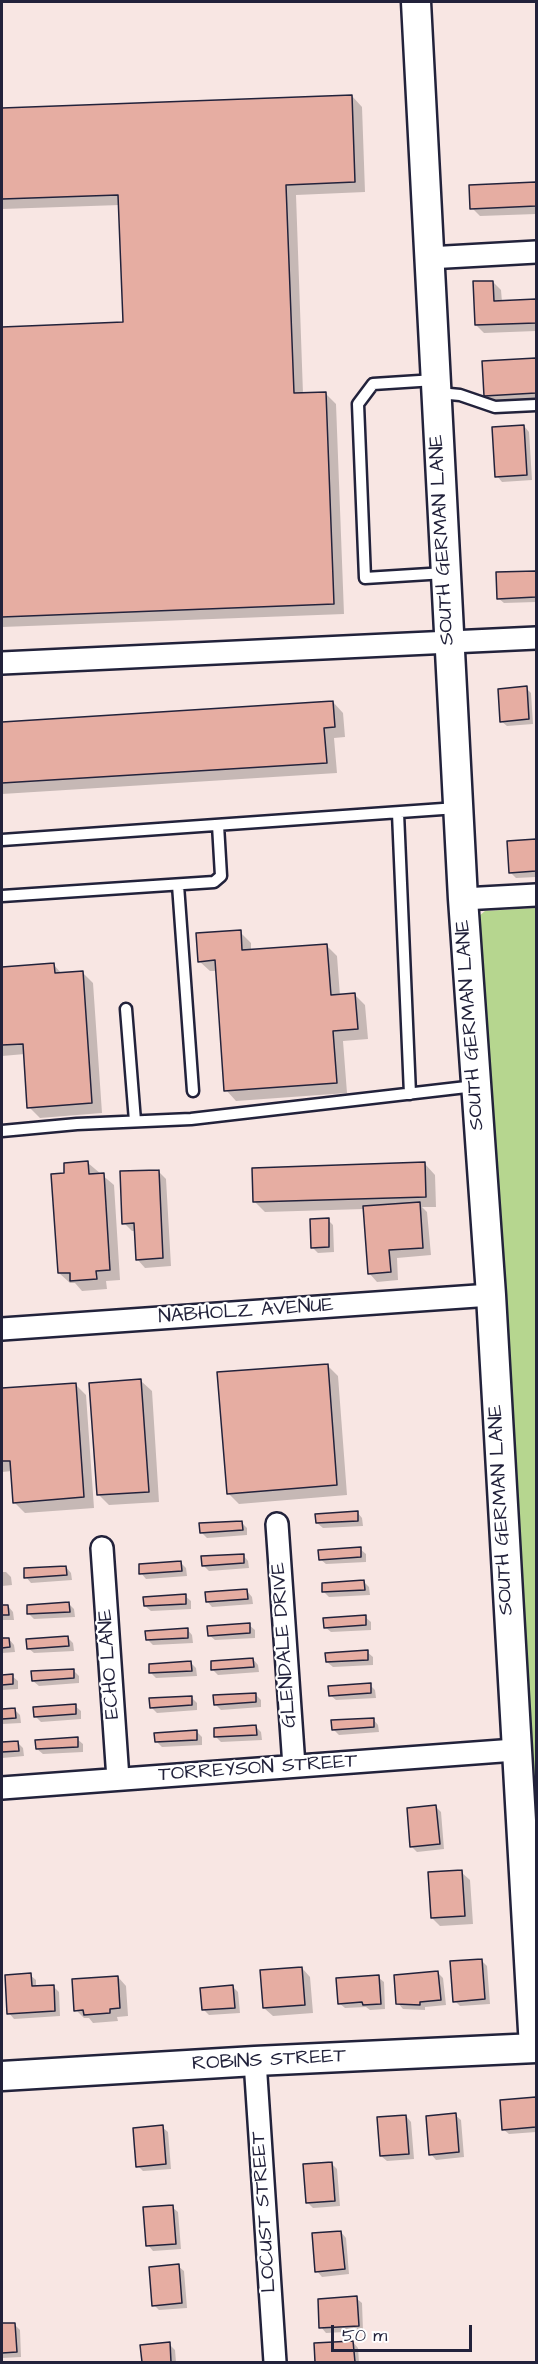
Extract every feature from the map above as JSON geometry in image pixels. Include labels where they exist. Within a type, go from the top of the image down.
[{"type":"street","name":"SOUTH GERMAN LANE","points":[[416,2],[463,899],[491,1295],[515,1750],[535,2048]]},
{"type":"street","points":[[428,258],[537,252]]},
{"type":"street","points":[[2,663],[537,638]]},
{"type":"street","points":[[463,899],[537,894]]},
{"type":"street","name":"NABHOLZ AVENUE","points":[[2,1329],[491,1295]]},
{"type":"street","name":"GLENDALE DRIVE","points":[[277,1524],[294,1766]]},
{"type":"street","name":"ECHO LANE","points":[[102,1548],[118,1779]]},
{"type":"street","name":"TORREYSON STREET","points":[[2,1788],[515,1750]]},
{"type":"street","name":"ROBINS STREET","points":[[2,2076],[535,2048]]},
{"type":"street","name":"LOCUST STREET","points":[[255,2061],[274,2362]]},
{"type":"lane","points":[[445,573],[364,578],[358,404],[373,384],[435,387],[495,407],[537,405]]},
{"type":"lane","points":[[2,840],[458,808]]},
{"type":"lane","points":[[398,813],[410,1094]]},
{"type":"lane","points":[[2,896],[214,882],[221,876],[218,825]]},
{"type":"lane","points":[[178,885],[193,1091]]},
{"type":"lane","points":[[126,1009],[135,1121]]},
{"type":"lane","points":[[2,1131],[191,1119],[475,1086]]},
{"type":"green space","points":[[536,908],[536,1945],[478,917],[485,911]]},
{"type":"building","points":[[352,95],[355,182],[286,185],[294,393],[326,392],[334,604],[2,617],[2,327],[123,322],[118,195],[2,199],[2,108]]},
{"type":"building","points":[[536,182],[536,206],[470,209],[469,185]]},
{"type":"building","points":[[473,281],[493,281],[494,301],[536,299],[536,323],[475,325]]},
{"type":"building","points":[[536,358],[536,393],[484,396],[482,361]]},
{"type":"building","points":[[524,425],[527,475],[495,477],[492,427]]},
{"type":"building","points":[[536,571],[536,597],[497,599],[496,572]]},
{"type":"building","points":[[527,686],[529,719],[500,722],[498,689]]},
{"type":"building","points":[[333,701],[335,727],[324,728],[327,763],[2,783],[2,722]]},
{"type":"building","points":[[536,839],[536,871],[509,873],[507,841]]},
{"type":"building","points":[[241,930],[242,950],[327,944],[331,995],[355,993],[358,1029],[333,1031],[337,1083],[224,1091],[215,960],[198,962],[196,933]]},
{"type":"building","points":[[54,963],[55,973],[83,971],[92,1103],[27,1108],[23,1044],[2,1045],[2,967]]},
{"type":"building","points":[[88,1161],[89,1174],[104,1173],[110,1270],[96,1271],[97,1279],[70,1281],[70,1273],[58,1273],[51,1174],[64,1173],[64,1163]]},
{"type":"building","points":[[425,1162],[426,1197],[253,1202],[252,1168]]},
{"type":"building","points":[[159,1170],[163,1258],[136,1260],[134,1223],[122,1224],[120,1171]]},
{"type":"building","points":[[420,1202],[423,1248],[389,1250],[391,1272],[368,1274],[363,1206]]},
{"type":"building","points":[[329,1218],[329,1247],[311,1248],[310,1219]]},
{"type":"building","points":[[328,1364],[337,1485],[227,1494],[217,1372]]},
{"type":"building","points":[[141,1379],[149,1492],[97,1495],[89,1383]]},
{"type":"building","points":[[76,1383],[84,1497],[13,1503],[10,1461],[2,1461],[2,1388]]},
{"type":"building","points":[[358,1511],[358,1521],[316,1523],[315,1514]]},
{"type":"building","points":[[242,1521],[243,1530],[200,1533],[199,1523]]},
{"type":"building","points":[[361,1547],[361,1557],[319,1560],[318,1550]]},
{"type":"building","points":[[244,1554],[244,1563],[202,1566],[201,1556]]},
{"type":"building","points":[[181,1561],[182,1571],[139,1574],[139,1564]]},
{"type":"building","points":[[66,1566],[67,1575],[24,1578],[24,1568]]},
{"type":"building","points":[[364,1580],[365,1590],[322,1592],[322,1583]]},
{"type":"building","points":[[247,1589],[248,1599],[206,1602],[205,1592]]},
{"type":"building","points":[[186,1594],[186,1604],[144,1606],[143,1597]]},
{"type":"building","points":[[69,1602],[70,1612],[27,1614],[27,1605]]},
{"type":"building","points":[[2,1605],[8,1605],[9,1615],[2,1615]]},
{"type":"building","points":[[366,1615],[366,1625],[324,1628],[323,1618]]},
{"type":"building","points":[[250,1623],[250,1633],[208,1636],[207,1626]]},
{"type":"building","points":[[188,1628],[188,1638],[146,1640],[145,1631]]},
{"type":"building","points":[[68,1636],[69,1646],[27,1649],[26,1639]]},
{"type":"building","points":[[2,1638],[9,1638],[10,1647],[2,1648]]},
{"type":"building","points":[[368,1650],[368,1660],[326,1662],[325,1653]]},
{"type":"building","points":[[253,1658],[254,1667],[211,1670],[211,1661]]},
{"type":"building","points":[[191,1661],[192,1671],[149,1673],[149,1664]]},
{"type":"building","points":[[74,1669],[74,1678],[32,1681],[31,1671]]},
{"type":"building","points":[[13,1674],[13,1684],[2,1685],[2,1675]]},
{"type":"building","points":[[371,1683],[371,1693],[329,1696],[328,1686]]},
{"type":"building","points":[[256,1693],[256,1702],[214,1705],[213,1695]]},
{"type":"building","points":[[192,1696],[192,1705],[150,1708],[149,1698]]},
{"type":"building","points":[[76,1704],[76,1714],[34,1717],[33,1707]]},
{"type":"building","points":[[15,1708],[16,1718],[2,1719],[2,1709]]},
{"type":"building","points":[[374,1718],[374,1727],[332,1730],[331,1720]]},
{"type":"building","points":[[256,1725],[257,1735],[214,1737],[214,1728]]},
{"type":"building","points":[[197,1730],[197,1740],[155,1742],[154,1733]]},
{"type":"building","points":[[78,1737],[78,1747],[36,1749],[35,1740]]},
{"type":"building","points":[[18,1741],[19,1751],[2,1752],[2,1742]]},
{"type":"building","points":[[436,1805],[440,1844],[410,1847],[407,1808]]},
{"type":"building","points":[[462,1870],[465,1916],[431,1918],[428,1872]]},
{"type":"building","points":[[482,1959],[485,1999],[453,2002],[450,1961]]},
{"type":"building","points":[[302,1967],[305,2005],[263,2008],[260,1970]]},
{"type":"building","points":[[438,1971],[441,2000],[420,2002],[420,2005],[396,2004],[394,1975]]},
{"type":"building","points":[[31,1973],[32,1986],[54,1985],[55,2011],[7,2014],[5,1975]]},
{"type":"building","points":[[379,1975],[381,2004],[363,2005],[362,2002],[338,2004],[336,1978]]},
{"type":"building","points":[[118,1976],[120,2008],[110,2009],[110,2013],[84,2015],[83,2010],[74,2011],[72,1979]]},
{"type":"building","points":[[233,1985],[235,2008],[202,2010],[200,1988]]},
{"type":"building","points":[[536,2097],[536,2127],[502,2130],[500,2100]]},
{"type":"building","points":[[456,2113],[459,2152],[429,2155],[426,2116]]},
{"type":"building","points":[[406,2115],[409,2154],[380,2156],[377,2117]]},
{"type":"building","points":[[163,2125],[166,2164],[136,2167],[133,2128]]},
{"type":"building","points":[[332,2162],[335,2201],[306,2203],[303,2164]]},
{"type":"building","points":[[173,2205],[176,2244],[146,2246],[143,2207]]},
{"type":"building","points":[[341,2231],[345,2269],[315,2272],[312,2233]]},
{"type":"building","points":[[179,2264],[182,2303],[152,2306],[149,2267]]},
{"type":"building","points":[[357,2296],[359,2326],[319,2328],[318,2299]]},
{"type":"building","points":[[2,2323],[15,2323],[17,2352],[2,2353]]},
{"type":"building","points":[[353,2341],[355,2362],[315,2362],[314,2343]]},
{"type":"building","points":[[170,2342],[171,2362],[142,2362],[140,2345]]}]
